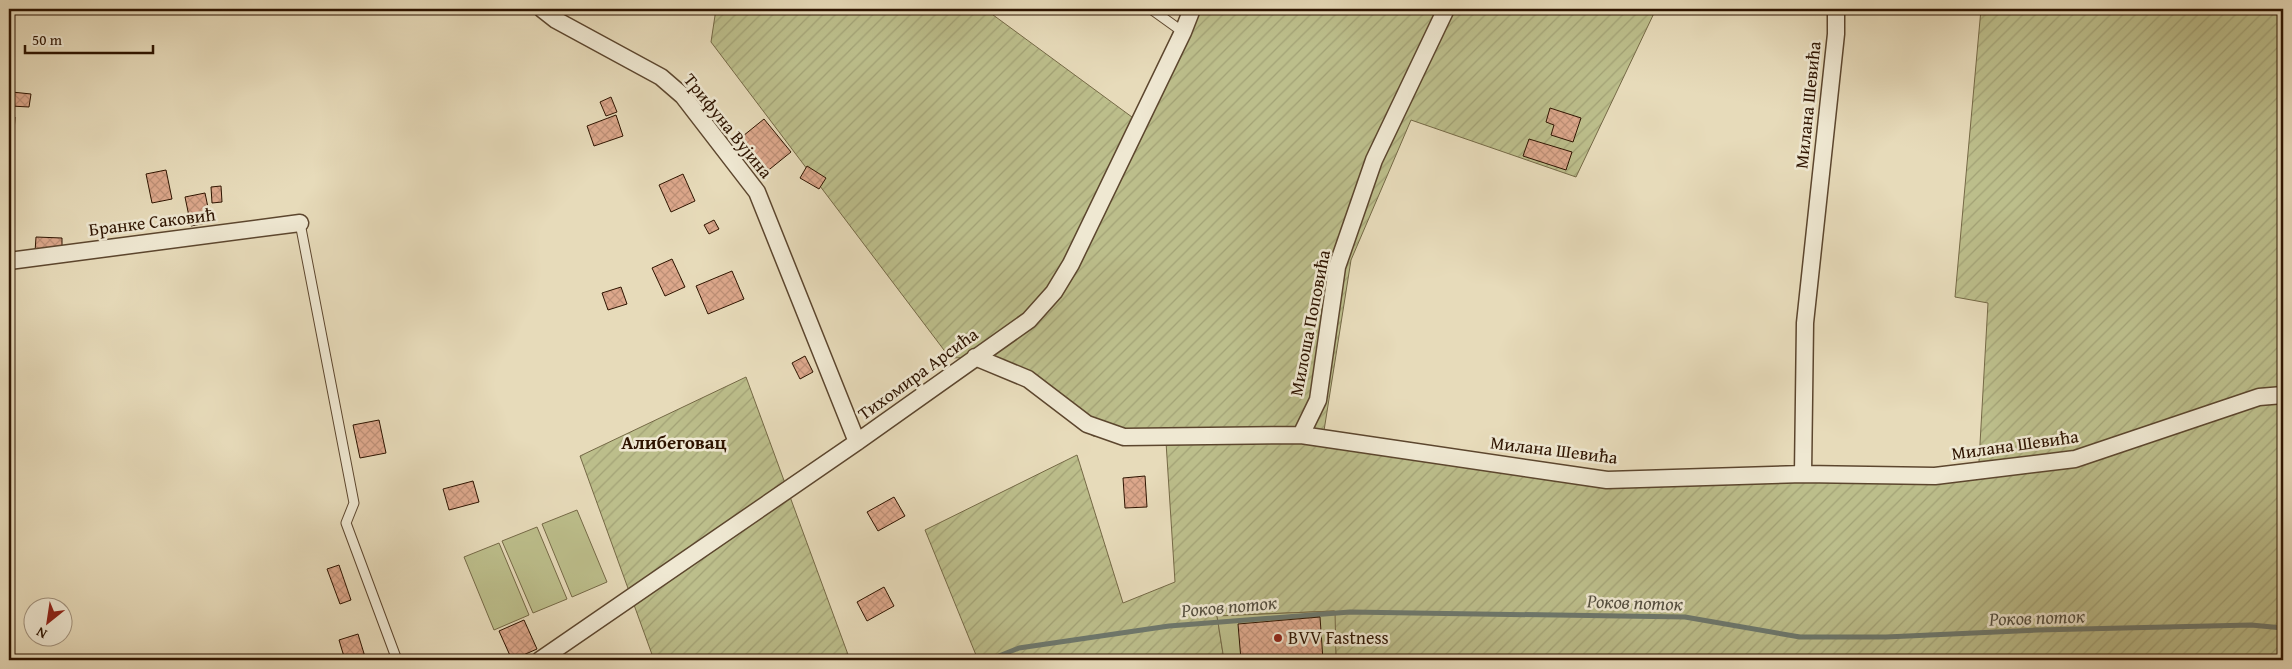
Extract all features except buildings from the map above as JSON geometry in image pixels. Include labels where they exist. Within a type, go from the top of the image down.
[{"type":"street","name":"Трифуна Вујина","points":[[542,9],[556,20],[661,77],[683,96],[757,192],[857,442]]},
{"type":"street","name":"Тихомира Арсића","points":[[540,660],[857,442],[1029,320],[1054,292],[1071,264],[1183,32],[1192,9]]},
{"type":"street","name":"Милоша Поповића","points":[[1301,435],[1318,400],[1338,267],[1374,160],[1446,9]]},
{"type":"street","name":"Милана Шевића","points":[[1803,474],[1805,324],[1836,34],[1836,9]]},
{"type":"street","name":"Бранке Саковић","points":[[9,261],[300,223]]},
{"type":"street","points":[[975,358],[1028,379],[1087,424],[1124,437],[1301,435]]},
{"type":"street","name":"Милана Шевића","points":[[1301,435],[1607,480],[1803,474],[1935,476],[2075,459],[2259,397],[2283,395]]},
{"type":"lane","points":[[1151,9],[1183,32]]},
{"type":"lane","points":[[300,223],[354,503],[346,523],[397,660]]},
{"type":"green space","points":[[716,9],[985,9],[1136,120],[1183,9],[1656,9],[1576,177],[1411,120],[1351,260],[1323,437],[1601,484],[1978,479],[1988,303],[1955,297],[1981,9],[2283,9],[2283,660],[1336,660],[1334,611],[1217,616],[1224,660],[978,660],[925,530],[1077,455],[1123,603],[1175,582],[1166,442],[1093,436],[987,357],[950,358],[711,42]]},
{"type":"green space","points":[[746,377],[850,660],[654,660],[580,456]]},
{"type":"green space","points":[[577,510],[607,582],[572,597],[542,524]]},
{"type":"green space","points":[[537,527],[567,599],[533,613],[502,541]]},
{"type":"green space","points":[[499,543],[529,615],[494,630],[464,557]]},
{"type":"green space","name":"BVV Fastness","points":[[1335,611],[1336,660],[1224,660],[1217,616]]},
{"type":"waterway","name":"Роков поток","points":[[989,660],[1019,648],[1169,626],[1350,612],[1685,617],[1800,637],[1886,637],[2038,630],[2251,625],[2283,628]]},
{"type":"place","name":"BVV Fastness","points":[[1278,638]]},
{"type":"district","name":"Алибеговац","points":[[674,442]]}]
